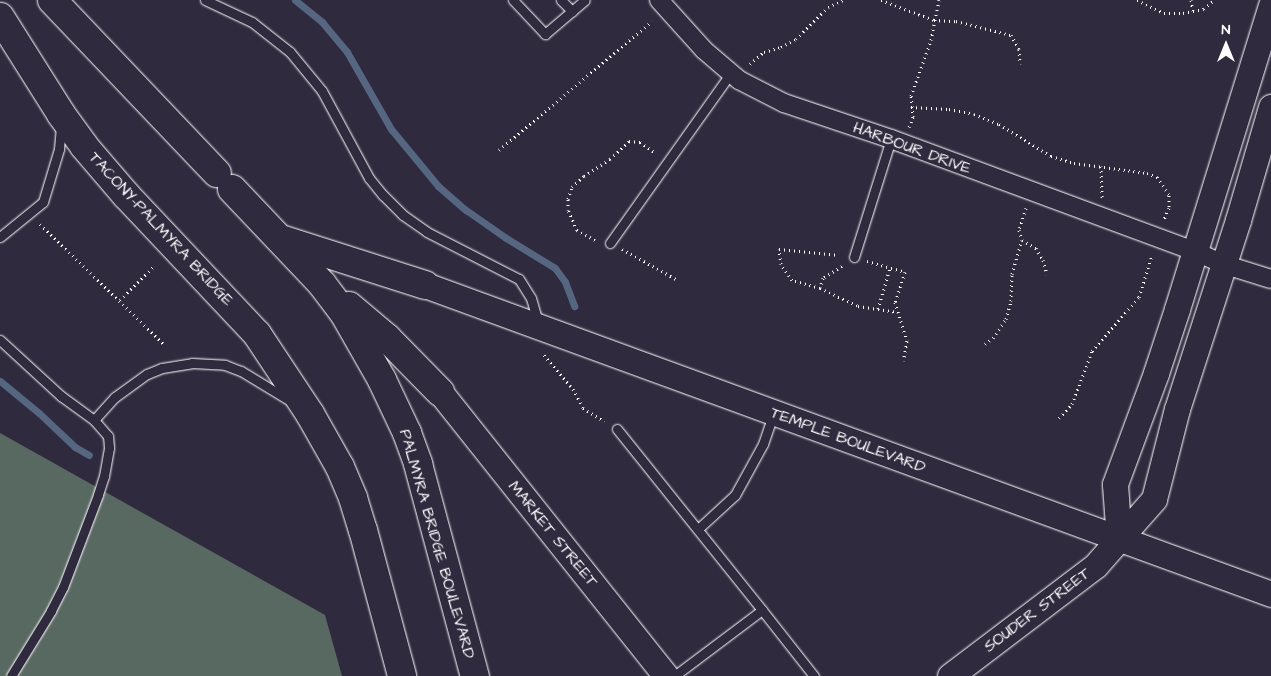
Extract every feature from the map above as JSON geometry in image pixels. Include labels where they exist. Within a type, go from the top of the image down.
[{"type":"highway","points":[[52,0],[282,239],[425,285]]},
{"type":"highway","name":"TACONY–PALMYRA BRIDGE","points":[[0,17],[61,114],[126,195],[257,334],[310,414]]},
{"type":"highway","name":"PALMYRA BRIDGE BOULEVARD","points":[[282,239],[322,284],[344,313],[364,346],[407,433],[433,519],[475,676]]},
{"type":"highway","points":[[322,284],[387,338],[440,392]]},
{"type":"highway","points":[[310,414],[340,467],[356,506],[402,676]]},
{"type":"street","name":"HARBOUR DRIVE","points":[[662,5],[704,50],[735,76],[784,103],[891,139],[1194,251],[1223,264],[1271,279]]},
{"type":"street","points":[[1120,539],[1115,484],[1177,309],[1194,251],[1228,150],[1271,5]]},
{"type":"street","points":[[1120,539],[1154,499],[1177,408],[1238,220],[1271,107]]},
{"type":"street","name":"TEMPLE BOULEVARD","points":[[425,285],[1271,594]]},
{"type":"street","name":"MARKET STREET","points":[[440,392],[666,676]]},
{"type":"street","points":[[1146,399],[1177,408]]},
{"type":"street","name":"SOUDER STREET","points":[[950,676],[1096,565],[1120,539]]},
{"type":"lane","points":[[205,0],[252,22],[290,52],[322,91],[369,178],[384,195],[403,215],[427,232],[519,279],[531,298],[540,328]]},
{"type":"lane","points":[[513,0],[545,34],[585,0]]},
{"type":"lane","points":[[561,0],[572,11]]},
{"type":"lane","points":[[610,243],[735,76]]},
{"type":"lane","points":[[0,237],[43,202],[51,182],[59,149],[61,114]]},
{"type":"lane","points":[[854,257],[891,139]]},
{"type":"lane","points":[[0,340],[62,396],[94,420],[108,436],[109,448],[104,476],[98,495],[63,587],[51,611],[11,676]]},
{"type":"lane","points":[[94,420],[115,397],[147,374],[162,368],[200,363],[225,365],[241,370],[310,414]]},
{"type":"lane","points":[[698,529],[735,495],[763,444],[773,413]]},
{"type":"lane","points":[[617,429],[814,676]]},
{"type":"lane","points":[[674,676],[762,610]]},
{"type":"path","points":[[735,76],[764,52],[781,47],[796,39],[828,7],[843,0]]},
{"type":"path","points":[[881,0],[934,20],[956,21],[1011,35],[1019,49],[1020,64]]},
{"type":"path","points":[[891,139],[895,128],[907,133],[913,117],[911,96],[931,40],[939,0]]},
{"type":"path","points":[[1136,0],[1164,13],[1204,9],[1214,0]]},
{"type":"path","points":[[1191,0],[1193,11]]},
{"type":"path","points":[[499,150],[662,5]]},
{"type":"path","points":[[911,107],[949,109],[974,114],[999,124],[1051,156],[1074,163],[1101,166],[1157,177],[1169,195],[1169,208],[1162,227]]},
{"type":"path","points":[[659,154],[640,142],[629,141],[610,159],[584,176],[572,187],[568,199],[568,210],[577,230],[591,239],[610,243],[676,278]]},
{"type":"path","points":[[1101,166],[1102,217]]},
{"type":"path","points":[[985,344],[993,338],[1006,319],[1011,301],[1012,274],[1022,240],[1019,230],[1032,191]]},
{"type":"path","points":[[27,215],[47,229],[165,345]]},
{"type":"path","points":[[1022,240],[1036,248],[1043,260],[1047,274]]},
{"type":"path","points":[[898,312],[858,306],[820,288],[792,280],[781,264],[779,250],[854,257],[905,272],[895,302],[898,312],[907,342],[904,361]]},
{"type":"path","points":[[1059,418],[1072,404],[1092,351],[1139,297],[1153,252]]},
{"type":"path","points":[[820,288],[823,278],[854,257]]},
{"type":"path","points":[[120,300],[155,265]]},
{"type":"path","points":[[878,309],[890,268]]},
{"type":"path","points":[[541,352],[573,389],[583,408],[617,429]]},
{"type":"green space","points":[[0,433],[325,615],[342,676],[0,676]]},
{"type":"waterway","points":[[295,0],[322,22],[347,52],[391,129],[438,186],[466,210],[506,238],[555,268],[565,282],[574,306]]},
{"type":"waterway","points":[[0,381],[39,413],[75,447],[89,455]]}]
